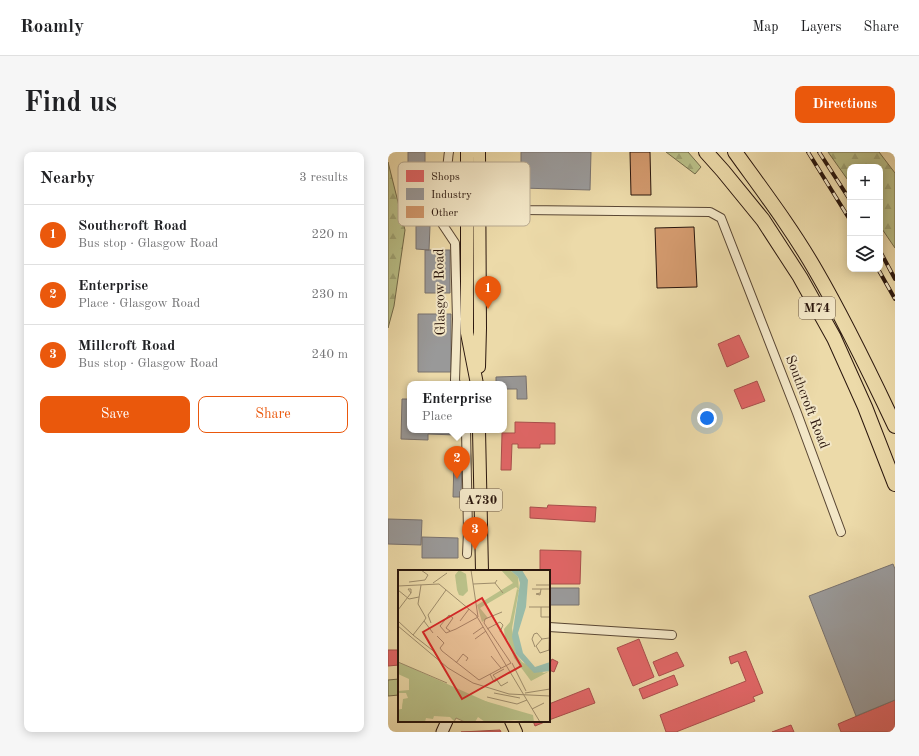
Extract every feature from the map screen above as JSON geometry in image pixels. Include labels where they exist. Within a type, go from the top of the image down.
[{"type":"highway","name":"M74","points":[[706,152],[763,220],[800,278],[834,338],[865,406],[895,484]]},
{"type":"highway","name":"M74","points":[[735,152],[784,220],[815,270],[852,336],[895,426]]},
{"type":"main road","name":"Glasgow Road","points":[[467,152],[468,162]]},
{"type":"main road","name":"Glasgow Road","points":[[478,162],[479,152]]},
{"type":"main road","name":"Glasgow Road","points":[[472,226],[468,333],[477,381]]},
{"type":"main road","name":"A730","points":[[479,433],[482,570]]},
{"type":"main road","points":[[511,722],[516,732]]},
{"type":"street","name":"Glasgow Road","points":[[448,162],[449,152]]},
{"type":"street","name":"Southcroft Road","points":[[530,210],[710,212],[721,218],[798,413],[841,532]]},
{"type":"street","name":"Glasgow Road","points":[[444,226],[455,243],[457,319],[455,381]]},
{"type":"street","points":[[466,433],[467,554]]},
{"type":"street","points":[[550,627],[672,635]]},
{"type":"street","points":[[442,732],[447,722]]},
{"type":"green space","points":[[666,152],[688,152],[701,167],[695,174]]},
{"type":"green space","points":[[828,152],[879,152],[895,173],[895,248],[883,230],[883,164],[847,164],[847,179]]},
{"type":"green space","points":[[388,162],[398,202],[398,226],[404,226],[405,230],[394,306],[388,328]]},
{"type":"green space","points":[[398,679],[398,695],[388,696],[388,680]]},
{"type":"building: Shops","points":[[739,335],[749,357],[727,367],[718,344]]},
{"type":"building: Shops","points":[[757,381],[765,401],[742,409],[734,390]]},
{"type":"building: Shops","points":[[515,422],[555,423],[555,444],[540,444],[540,448],[518,448],[518,444],[512,444],[511,470],[501,470],[502,433],[515,433]]},
{"type":"building: Shops","points":[[548,505],[596,507],[595,522],[530,518],[530,507],[547,508]]},
{"type":"building: Shops","points":[[540,550],[581,551],[580,584],[550,584],[550,570],[540,570]]},
{"type":"building: Shops","points":[[639,639],[654,677],[633,686],[617,648]]},
{"type":"building: Shops","points":[[388,650],[398,650],[398,665],[388,666]]},
{"type":"building: Shops","points":[[746,651],[763,693],[753,697],[755,701],[676,732],[666,732],[660,715],[746,681],[738,661],[731,664],[729,657]]},
{"type":"building: Shops","points":[[677,652],[684,666],[659,676],[653,662]]},
{"type":"building: Shops","points":[[552,659],[558,662],[554,672],[550,670],[550,663]]},
{"type":"building: Shops","points":[[674,675],[678,685],[643,699],[639,689]]},
{"type":"building: Shops","points":[[589,688],[595,703],[550,720],[550,704]]},
{"type":"building: Shops","points":[[895,700],[895,732],[841,732],[838,724]]},
{"type":"building: Shops","points":[[533,722],[545,722],[535,726]]},
{"type":"building: Shops","points":[[791,725],[794,732],[772,732]]},
{"type":"building: Shops","points":[[500,730],[501,732],[461,732]]},
{"type":"building: Industry","points":[[408,152],[425,152],[425,162],[408,162]]},
{"type":"building: Industry","points":[[521,152],[591,152],[590,190],[530,188],[530,162],[521,162]]},
{"type":"building: Industry","points":[[416,226],[430,226],[429,250],[416,249]]},
{"type":"building: Industry","points":[[425,250],[450,250],[450,293],[425,293]]},
{"type":"building: Industry","points":[[418,314],[451,314],[451,372],[418,372]]},
{"type":"building: Industry","points":[[526,376],[527,399],[517,399],[517,389],[507,389],[507,381],[496,381],[496,377]]},
{"type":"building: Industry","points":[[402,399],[407,399],[407,433],[456,433],[456,435],[428,434],[428,440],[401,439]]},
{"type":"building: Industry","points":[[454,462],[462,462],[461,497],[453,497]]},
{"type":"building: Industry","points":[[388,519],[422,520],[421,545],[388,544]]},
{"type":"building: Industry","points":[[422,537],[458,538],[458,558],[422,558]]},
{"type":"building: Industry","points":[[893,564],[895,569],[895,700],[856,716],[809,596]]},
{"type":"building: Industry","points":[[550,588],[579,588],[579,605],[550,605]]},
{"type":"building: Other","points":[[630,152],[650,152],[651,195],[631,195]]},
{"type":"building: Other","points":[[694,227],[697,287],[657,288],[655,228]]},
{"type":"railway","points":[[808,152],[847,215]]},
{"type":"railway","points":[[819,152],[847,195]]},
{"type":"railway","points":[[883,257],[895,279]]},
{"type":"railway","points":[[880,272],[895,299]]},
{"type":"place","name":"Southcroft Road","points":[[488,309]]},
{"type":"place","name":"Enterprise","points":[[457,479]]},
{"type":"place","name":"Millcroft Road","points":[[475,550]]}]
